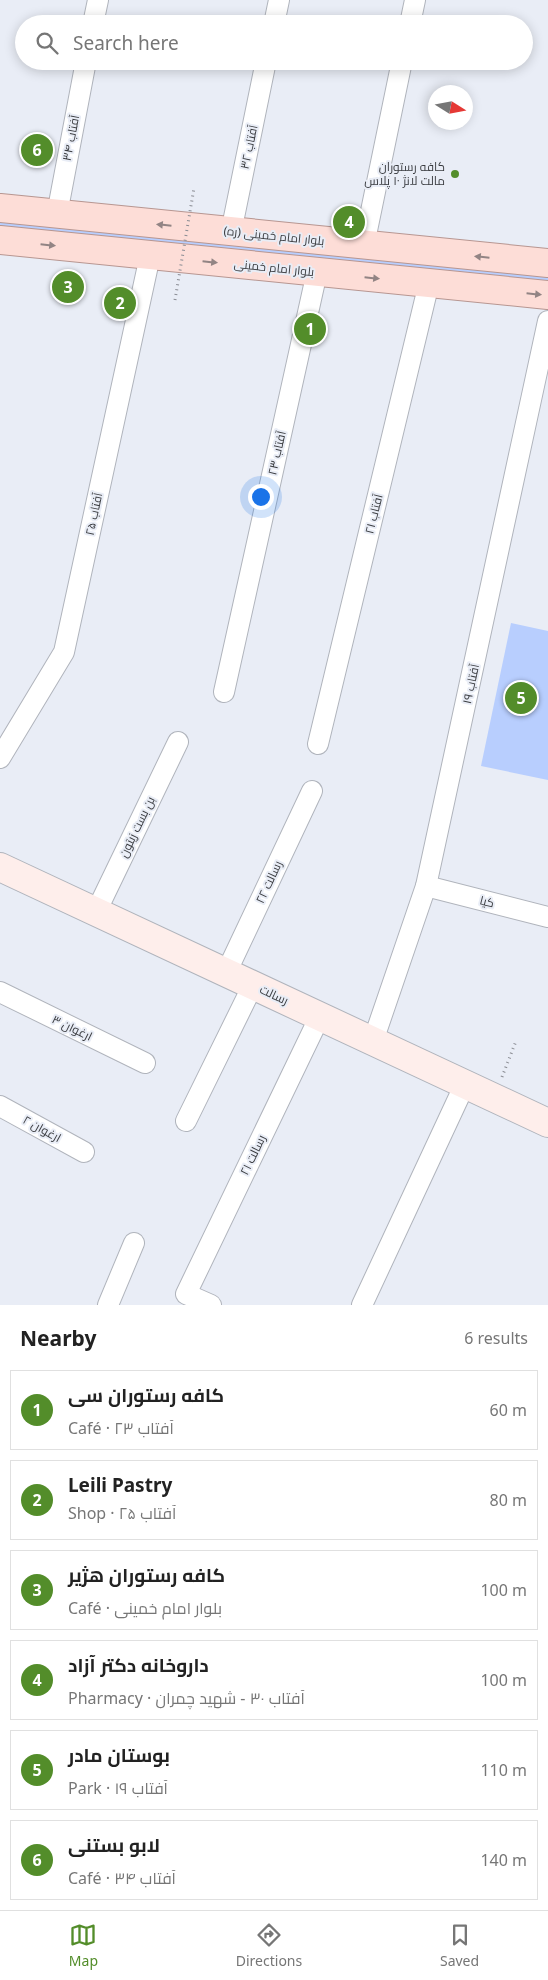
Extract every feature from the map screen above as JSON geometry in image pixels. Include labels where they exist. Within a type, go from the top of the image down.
[{"type":"main road","name":"بلوار امام خمینی (ره)","points":[[0,208],[548,263]]},
{"type":"main road","name":"بلوار امام خمینی","points":[[0,240],[548,295]]},
{"type":"main road","name":"رسالت","points":[[0,867],[547,1123]]},
{"type":"street","points":[[95,15],[98,0]]},
{"type":"street","points":[[276,15],[279,0]]},
{"type":"street","points":[[412,15],[415,0]]},
{"type":"street","name":"آفتاب ۳۴","points":[[57,214],[84,70]]},
{"type":"street","name":"آفتاب ۳۲","points":[[231,232],[264,70]]},
{"type":"street","points":[[364,245],[400,70]]},
{"type":"street","name":"آفتاب ۲۵","points":[[0,758],[64,652],[150,256]]},
{"type":"street","name":"آفتاب ۲۳","points":[[224,692],[317,272]]},
{"type":"street","name":"آفتاب ۲۱","points":[[318,744],[429,283]]},
{"type":"street","name":"آفتاب ۱۹","points":[[373,1041],[426,886],[548,322]]},
{"type":"street","name":"بن بست زیتون","points":[[96,912],[178,742]]},
{"type":"street","name":"رسالت ۲۲","points":[[226,973],[312,791]]},
{"type":"street","name":"کیا","points":[[426,886],[548,917]]},
{"type":"street","points":[[186,1121],[253,985]]},
{"type":"street","name":"ارغوان ۳","points":[[0,992],[145,1063]]},
{"type":"street","name":"رسالت ۲۱","points":[[211,1305],[186,1294],[320,1016]]},
{"type":"street","points":[[362,1305],[465,1084]]},
{"type":"street","name":"ارغوان ۲","points":[[0,1106],[84,1152]]},
{"type":"street","points":[[108,1305],[134,1243]]},
{"type":"path","points":[[175,300],[194,188]]},
{"type":"path","points":[[495,1098],[516,1041]]},
{"type":"shaded area","points":[[0,218],[548,271],[548,287],[0,232]]},
{"type":"shaded area","points":[[511,623],[548,631],[548,780],[481,766]]},
{"type":"place","name":"لابو بستنی","points":[[37,150]]},
{"type":"place","name":"کافه رستوران مالت لانژ ۱۰ پلاس","points":[[455,174]]},
{"type":"place","name":"داروخانه دکتر آزاد","points":[[349,222]]},
{"type":"place","name":"کافه رستوران هژیر","points":[[68,287]]},
{"type":"place","name":"Leili Pastry","points":[[120,303]]},
{"type":"place","name":"کافه رستوران سی","points":[[310,329]]},
{"type":"place","name":"بوستان مادر","points":[[521,698]]}]
